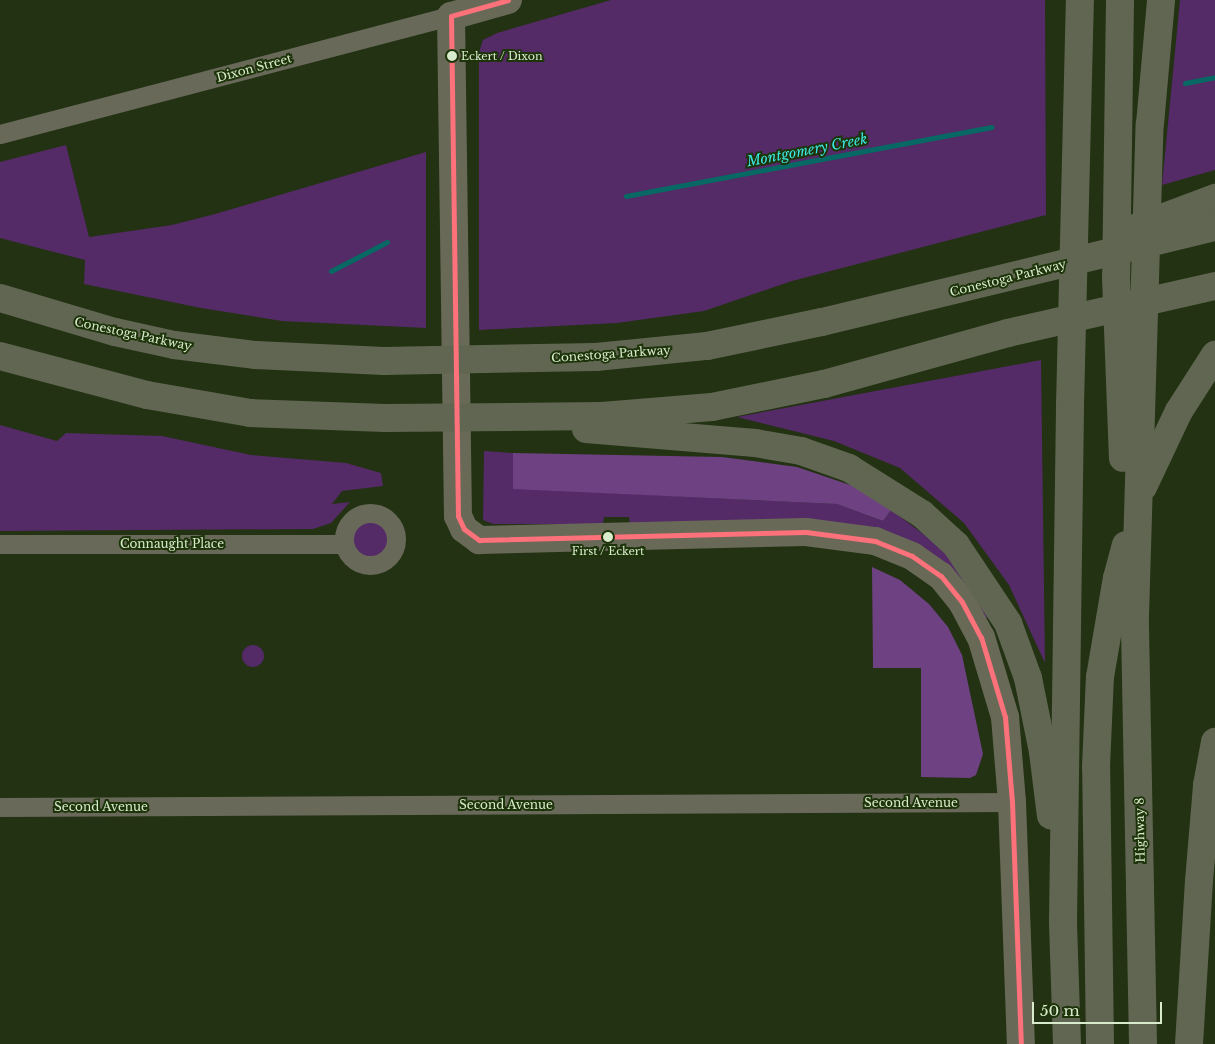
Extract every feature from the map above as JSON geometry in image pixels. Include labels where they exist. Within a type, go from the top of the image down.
[{"type":"highway","points":[[1120,0],[1116,277],[1124,481],[1135,616]]},
{"type":"highway","points":[[1135,616],[1150,124],[1161,0]]},
{"type":"highway","points":[[1067,1044],[1064,922],[1070,405],[1078,7]]},
{"type":"highway","points":[[990,282],[1208,200]]},
{"type":"highway","name":"Conestoga Parkway","points":[[0,298],[57,316],[174,345],[256,355],[384,360],[516,360],[596,357],[707,346],[990,282],[1207,229]]},
{"type":"highway","points":[[0,356],[147,395],[250,413],[385,418],[602,416],[712,407],[824,384],[1008,333],[1211,287]]},
{"type":"highway","points":[[1100,1044],[1096,767],[1100,677],[1117,578],[1141,490],[1179,411],[1215,355]]},
{"type":"highway","points":[[518,417],[609,433],[755,442],[801,451],[849,468],[922,514],[956,545],[1008,623],[1028,678],[1043,752],[1064,922]]},
{"type":"highway","name":"Highway 8","points":[[1135,616],[1143,1044]]},
{"type":"highway","points":[[1189,1044],[1207,785],[1215,742]]},
{"type":"street","name":"Dixon Street","points":[[0,134],[508,0]]},
{"type":"street","points":[[451,16],[458,516],[464,529],[479,540],[806,532],[875,541],[912,556],[940,576],[962,602],[993,670],[1005,717],[1012,802],[1021,1044]]},
{"type":"street","name":"Connaught Place","points":[[0,544],[344,544]]},
{"type":"street","name":"Second Avenue","points":[[0,807],[1012,802]]},
{"type":"shaded area","points":[[611,0],[1045,0],[1046,215],[792,281],[704,311],[617,323],[479,330],[479,52],[483,40],[497,33]]},
{"type":"shaded area","points":[[1180,0],[1215,0],[1215,170],[1162,185]]},
{"type":"shaded area","points":[[66,145],[89,237],[172,225],[426,152],[426,328],[282,321],[201,308],[84,284],[85,260],[0,238],[0,162]]},
{"type":"shaded area","points":[[1041,360],[1045,663],[1009,585],[964,523],[900,468],[834,441],[737,417]]},
{"type":"shaded area","points":[[0,425],[57,441],[66,433],[162,436],[251,455],[346,463],[381,473],[383,486],[342,491],[332,504],[350,502],[331,523],[313,529],[0,531]]},
{"type":"shaded area","points":[[484,451],[513,453],[513,488],[837,504],[883,521],[891,510],[946,551],[989,617],[983,618],[915,546],[630,525],[629,517],[604,517],[603,524],[493,524],[483,520]]},
{"type":"shaded area","points":[[513,453],[722,457],[797,467],[853,486],[891,510],[883,521],[837,504],[513,489]]},
{"type":"shaded area","points":[[374,519],[381,522],[387,528],[390,539],[389,547],[381,556],[374,559],[366,559],[359,556],[351,547],[350,535],[353,528],[362,520]]},
{"type":"shaded area","points":[[872,567],[900,580],[929,604],[948,627],[962,655],[983,754],[976,775],[970,778],[921,777],[921,668],[873,668]]},
{"type":"shaded area","points":[[253,645],[261,648],[264,656],[261,664],[253,667],[245,664],[242,656],[245,648]]},
{"type":"waterway","name":"Montgomery Creek","points":[[1185,83],[1215,77]]},
{"type":"waterway","name":"Montgomery Creek","points":[[626,196],[992,127]]},
{"type":"waterway","name":"Montgomery Creek","points":[[331,271],[387,242]]},
{"type":"transit line","points":[[508,0],[451,16],[458,516],[464,529],[479,540],[806,532],[875,541],[912,556],[941,576],[962,602],[981,637],[1005,717],[1012,802],[1021,1044]]},
{"type":"place","name":"Eckert / Dixon","points":[[452,56]]},
{"type":"place","name":"First / Eckert","points":[[608,537]]}]
